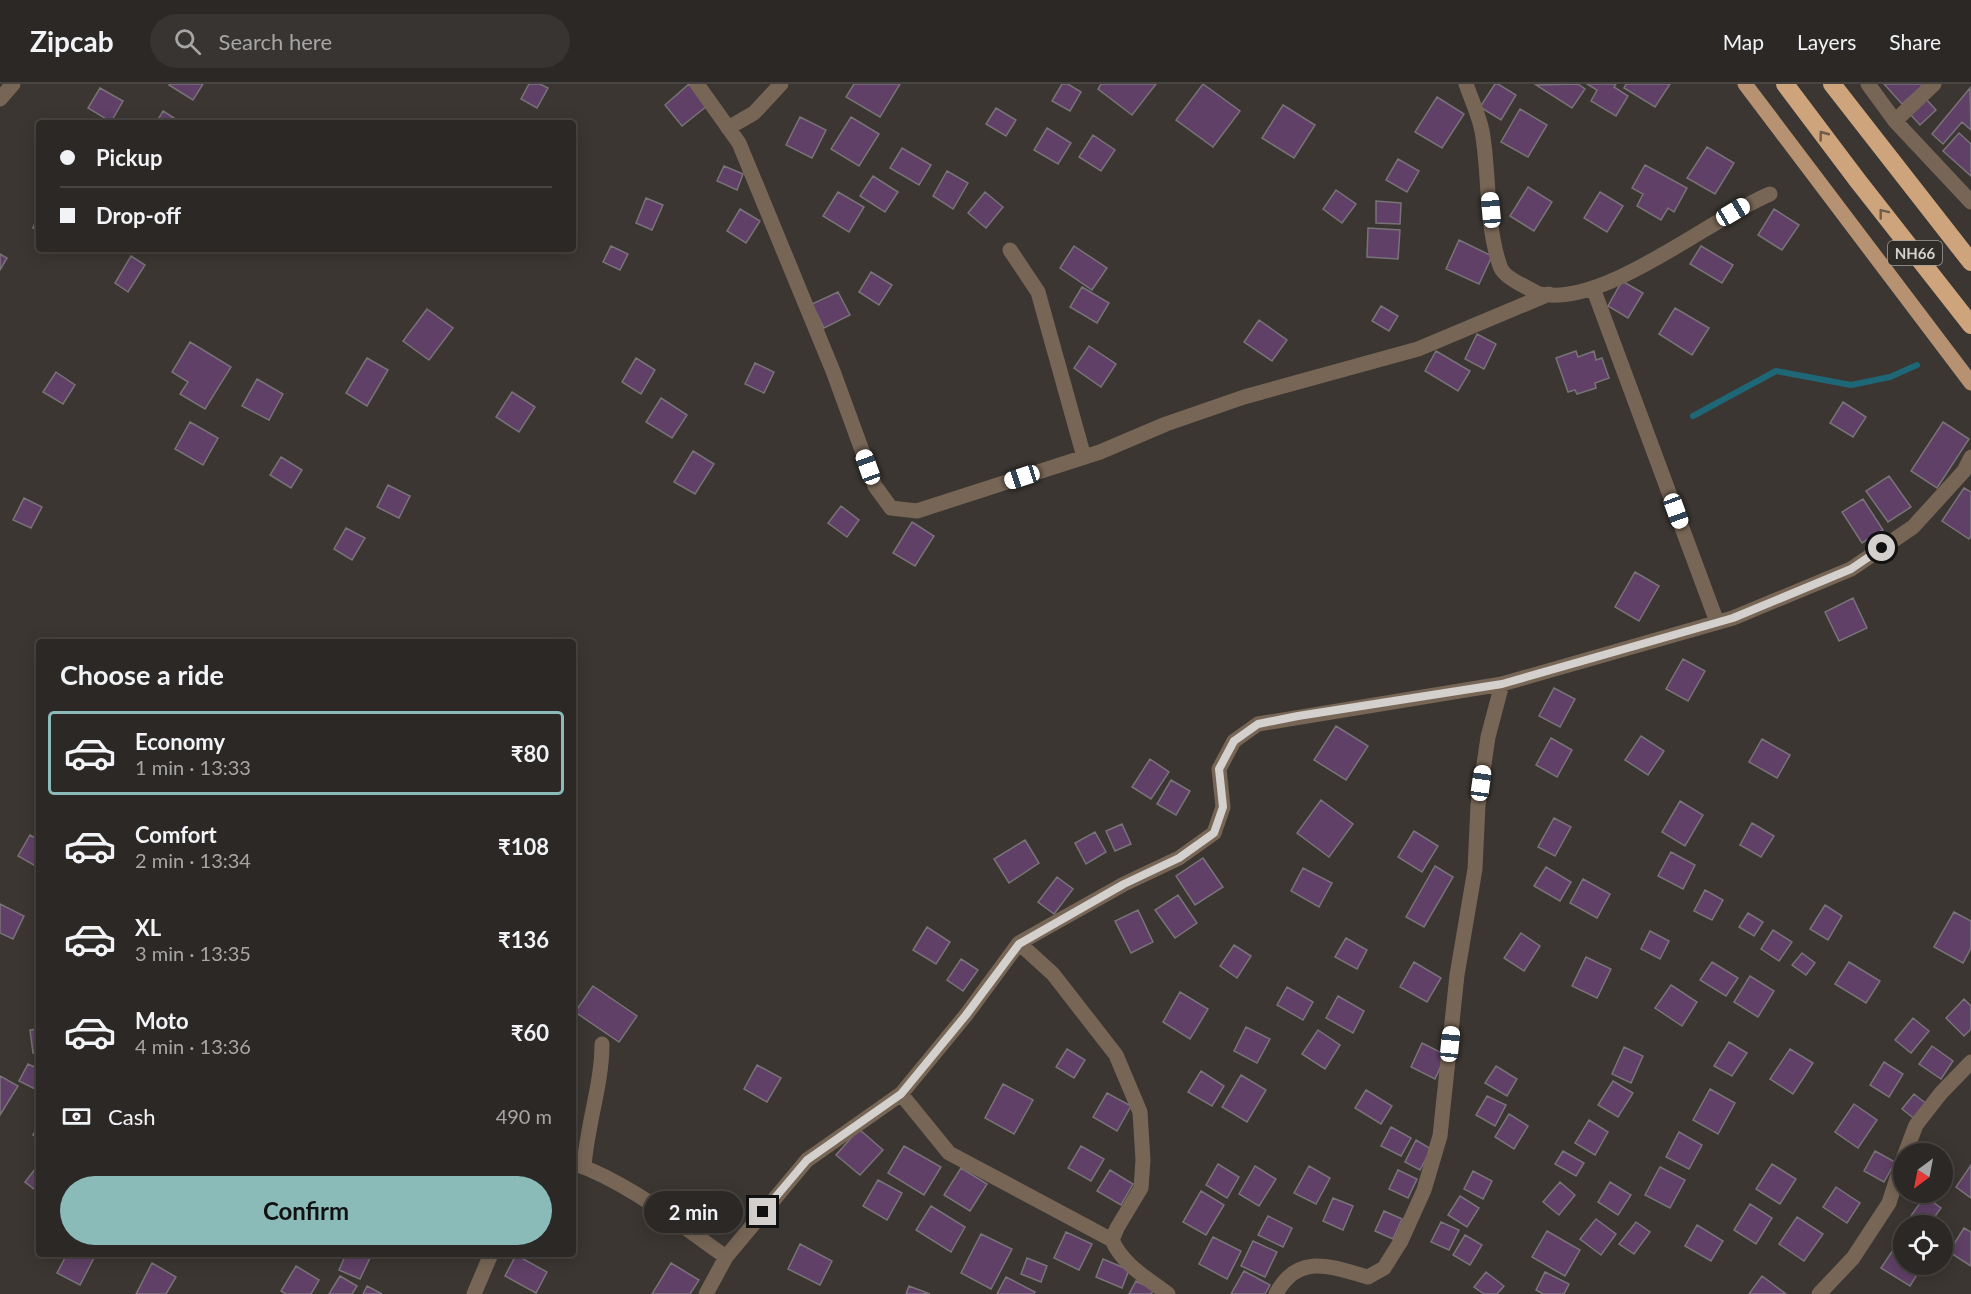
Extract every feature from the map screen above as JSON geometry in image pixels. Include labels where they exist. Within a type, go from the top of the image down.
[{"type":"highway","name":"NH66","points":[[1785,84],[1971,325]]},
{"type":"highway","name":"NH66","points":[[1832,84],[1971,262]]},
{"type":"main road","points":[[1745,84],[1971,383]]},
{"type":"street","points":[[0,99],[13,84]]},
{"type":"street","points":[[697,84],[739,143],[833,371],[875,486],[891,508],[917,511],[1084,457],[1166,424],[1244,397],[1418,349],[1549,294]]},
{"type":"street","points":[[728,128],[754,113],[781,84]]},
{"type":"street","points":[[1466,84],[1482,129],[1493,233],[1500,269],[1517,283],[1539,294],[1567,294],[1593,288],[1640,267],[1750,202],[1770,194]]},
{"type":"street","points":[[1868,84],[1895,121],[1971,202]]},
{"type":"street","points":[[1895,121],[1934,84]]},
{"type":"street","points":[[1010,250],[1038,291],[1084,457]]},
{"type":"street","points":[[1593,288],[1717,622]]},
{"type":"street","points":[[706,1294],[726,1257],[807,1160],[901,1094],[966,1015],[1019,944],[1124,884],[1179,858],[1214,833],[1223,807],[1219,769],[1234,741],[1258,724],[1502,684],[1733,618],[1851,569],[1913,527],[1964,471],[1971,458]]},
{"type":"street","points":[[1276,1294],[1283,1280],[1304,1266],[1326,1266],[1368,1277],[1384,1268],[1401,1241],[1424,1190],[1440,1136],[1457,975],[1475,869],[1480,794],[1488,737],[1502,684]]},
{"type":"street","points":[[1019,944],[1053,974],[1116,1055],[1140,1112],[1143,1160],[1141,1188],[1112,1240]]},
{"type":"street","points":[[602,1044],[602,1067],[586,1140],[578,1165],[611,1179],[726,1257]]},
{"type":"street","points":[[1909,1143],[1916,1125],[1941,1093],[1971,1062]]},
{"type":"street","points":[[901,1094],[949,1153],[1112,1240],[1124,1261],[1168,1294]]},
{"type":"street","points":[[1819,1294],[1853,1258],[1889,1203],[1893,1190]]},
{"type":"street","points":[[474,1294],[490,1257]]},
{"type":"building","points":[[170,84],[203,84],[193,100]]},
{"type":"building","points":[[529,84],[540,84],[548,88],[537,108],[521,99]]},
{"type":"building","points":[[689,84],[707,106],[682,126],[665,105]]},
{"type":"building","points":[[854,84],[900,84],[880,117],[846,97]]},
{"type":"building","points":[[1062,84],[1068,84],[1081,92],[1070,111],[1052,101]]},
{"type":"building","points":[[1101,84],[1156,84],[1132,115],[1098,89]]},
{"type":"building","points":[[1203,84],[1240,111],[1213,147],[1176,120]]},
{"type":"building","points":[[1495,84],[1516,95],[1501,120],[1480,107]]},
{"type":"building","points":[[1578,84],[1585,89],[1572,108],[1536,85]]},
{"type":"building","points":[[1587,84],[1616,84],[1614,87],[1628,96],[1616,116],[1591,101],[1597,90]]},
{"type":"building","points":[[1626,84],[1670,84],[1655,107],[1624,88]]},
{"type":"building","points":[[1884,84],[1921,84],[1922,86],[1902,104]]},
{"type":"building","points":[[100,88],[123,101],[112,120],[108,120],[88,108]]},
{"type":"building","points":[[1970,88],[1971,130],[1962,122],[1943,144],[1932,134]]},
{"type":"building","points":[[1437,97],[1464,114],[1442,148],[1415,132]]},
{"type":"building","points":[[1926,99],[1936,110],[1920,125],[1910,114]]},
{"type":"building","points":[[1283,105],[1315,125],[1294,158],[1262,138]]},
{"type":"building","points":[[996,108],[1016,120],[1006,136],[986,124]]},
{"type":"building","points":[[1520,109],[1547,125],[1528,157],[1501,142]]},
{"type":"building","points":[[163,111],[177,120],[158,120]]},
{"type":"building","points":[[800,117],[826,130],[812,158],[786,145]]},
{"type":"building","points":[[851,117],[879,134],[859,166],[831,149]]},
{"type":"building","points":[[1047,128],[1071,143],[1058,164],[1034,150]]},
{"type":"building","points":[[1959,133],[1971,144],[1971,176],[1943,151]]},
{"type":"building","points":[[1093,135],[1115,150],[1101,171],[1079,157]]},
{"type":"building","points":[[1707,147],[1734,163],[1715,194],[1687,178]]},
{"type":"building","points":[[902,148],[931,165],[919,185],[890,168]]},
{"type":"building","points":[[1398,159],[1419,171],[1407,192],[1386,180]]},
{"type":"building","points":[[1645,165],[1687,188],[1674,212],[1668,208],[1661,220],[1637,206],[1643,194],[1632,188]]},
{"type":"building","points":[[724,166],[743,174],[737,190],[717,181]]},
{"type":"building","points":[[947,171],[968,183],[953,209],[933,196]]},
{"type":"building","points":[[873,176],[898,192],[885,212],[860,196]]},
{"type":"building","points":[[1528,187],[1552,202],[1534,231],[1510,216]]},
{"type":"building","points":[[1336,190],[1356,204],[1342,223],[1323,209]]},
{"type":"building","points":[[838,192],[864,207],[849,232],[823,216]]},
{"type":"building","points":[[985,192],[1003,207],[986,228],[968,213]]},
{"type":"building","points":[[1600,192],[1623,206],[1607,232],[1584,218]]},
{"type":"building","points":[[646,198],[663,205],[652,230],[636,223]]},
{"type":"building","points":[[1376,201],[1401,203],[1400,224],[1376,223]]},
{"type":"building","points":[[740,209],[760,221],[746,243],[727,231]]},
{"type":"building","points":[[1774,209],[1799,225],[1782,250],[1758,235]]},
{"type":"building","points":[[1368,228],[1400,230],[1398,259],[1367,257]]},
{"type":"building","points":[[1459,240],[1492,256],[1479,284],[1446,269]]},
{"type":"building","points":[[611,246],[628,254],[620,270],[603,262]]},
{"type":"building","points":[[1074,246],[1107,268],[1092,290],[1060,268]]},
{"type":"building","points":[[1701,246],[1733,265],[1722,283],[1690,264]]},
{"type":"building","points":[[0,254],[7,258],[0,270]]},
{"type":"building","points":[[131,256],[145,265],[128,292],[115,283]]},
{"type":"building","points":[[871,272],[892,285],[879,305],[859,292]]},
{"type":"building","points":[[1622,281],[1643,293],[1628,318],[1608,306]]},
{"type":"building","points":[[1082,287],[1109,303],[1097,323],[1070,307]]},
{"type":"building","points":[[838,292],[850,315],[824,328],[812,304]]},
{"type":"building","points":[[1381,306],[1398,316],[1389,331],[1372,321]]},
{"type":"building","points":[[1675,308],[1709,328],[1692,355],[1659,334]]},
{"type":"building","points":[[427,309],[453,328],[429,360],[403,341]]},
{"type":"building","points":[[1259,320],[1287,340],[1272,361],[1244,342]]},
{"type":"building","points":[[1477,334],[1496,344],[1484,369],[1465,359]]},
{"type":"building","points":[[190,342],[231,367],[205,409],[180,394],[188,382],[172,372]]},
{"type":"building","points":[[1089,346],[1116,364],[1101,387],[1074,368]]},
{"type":"building","points":[[1436,351],[1470,371],[1458,391],[1425,371]]},
{"type":"building","points":[[1576,351],[1578,357],[1594,351],[1596,360],[1602,358],[1609,378],[1595,383],[1596,388],[1577,394],[1575,390],[1568,392],[1556,358]]},
{"type":"building","points":[[367,358],[388,370],[367,406],[346,393]]},
{"type":"building","points":[[636,358],[655,370],[641,394],[622,382]]},
{"type":"building","points":[[755,363],[774,372],[764,393],[745,384]]},
{"type":"building","points":[[56,372],[75,385],[63,404],[43,392]]},
{"type":"building","points":[[257,379],[283,394],[269,420],[242,406]]},
{"type":"building","points":[[512,392],[535,407],[519,432],[496,417]]},
{"type":"building","points":[[661,398],[687,415],[672,438],[646,422]]},
{"type":"building","points":[[1843,402],[1866,417],[1853,437],[1830,423]]},
{"type":"building","points":[[190,422],[218,438],[203,465],[175,449]]},
{"type":"building","points":[[1943,422],[1969,439],[1937,488],[1911,471]]},
{"type":"building","points":[[693,451],[714,464],[695,494],[674,482]]},
{"type":"building","points":[[281,457],[302,470],[291,488],[270,475]]},
{"type":"building","points":[[1889,476],[1911,507],[1888,522],[1866,491]]},
{"type":"building","points":[[388,485],[410,496],[399,518],[377,507]]},
{"type":"building","points":[[1964,488],[1971,492],[1971,536],[1969,539],[1942,521]]},
{"type":"building","points":[[24,498],[42,507],[31,528],[13,520]]},
{"type":"building","points":[[1863,499],[1883,530],[1862,543],[1842,512]]},
{"type":"building","points":[[841,506],[859,520],[847,537],[828,523]]},
{"type":"building","points":[[912,522],[934,536],[915,566],[893,553]]},
{"type":"building","points":[[346,528],[365,538],[352,560],[334,549]]},
{"type":"building","points":[[1635,572],[1659,586],[1639,621],[1615,607]]},
{"type":"building","points":[[1853,598],[1867,628],[1839,641],[1825,612]]},
{"type":"building","points":[[1683,659],[1705,671],[1688,701],[1666,689]]},
{"type":"building","points":[[1554,688],[1575,699],[1560,727],[1539,716]]},
{"type":"building","points":[[1336,726],[1368,746],[1346,780],[1314,760]]},
{"type":"building","points":[[1641,736],[1664,751],[1648,775],[1625,760]]},
{"type":"building","points":[[1551,738],[1572,750],[1557,777],[1536,765]]},
{"type":"building","points":[[1762,739],[1790,755],[1777,778],[1749,762]]},
{"type":"building","points":[[1150,759],[1169,772],[1151,799],[1132,787]]},
{"type":"building","points":[[1171,780],[1190,791],[1176,815],[1157,804]]},
{"type":"building","points":[[1321,800],[1353,824],[1329,857],[1297,833]]},
{"type":"building","points":[[1680,801],[1703,815],[1685,846],[1662,832]]},
{"type":"building","points":[[1554,818],[1571,827],[1555,856],[1538,847]]},
{"type":"building","points":[[1752,823],[1774,836],[1761,857],[1740,845]]},
{"type":"building","points":[[1122,824],[1131,844],[1115,851],[1106,831]]},
{"type":"building","points":[[1414,831],[1438,846],[1422,872],[1398,857]]},
{"type":"building","points":[[1095,832],[1106,852],[1086,864],[1075,843]]},
{"type":"building","points":[[30,835],[36,838],[36,866],[18,856]]},
{"type":"building","points":[[1025,840],[1039,863],[1009,883],[994,859]]},
{"type":"building","points":[[1671,852],[1695,865],[1683,889],[1658,876]]},
{"type":"building","points":[[1203,858],[1223,887],[1195,905],[1176,876]]},
{"type":"building","points":[[1435,866],[1453,877],[1424,927],[1406,917]]},
{"type":"building","points":[[1546,867],[1571,882],[1560,901],[1534,886]]},
{"type":"building","points":[[1303,868],[1332,883],[1319,907],[1291,891]]},
{"type":"building","points":[[1057,877],[1073,889],[1054,914],[1038,902]]},
{"type":"building","points":[[1583,879],[1610,894],[1597,918],[1570,903]]},
{"type":"building","points":[[1705,890],[1723,900],[1712,920],[1694,911]]},
{"type":"building","points":[[1178,895],[1197,923],[1175,938],[1155,910]]},
{"type":"building","points":[[0,904],[24,916],[13,939],[0,933]]},
{"type":"building","points":[[1825,905],[1842,916],[1828,940],[1810,929]]},
{"type":"building","points":[[1138,910],[1153,942],[1131,953],[1115,921]]},
{"type":"building","points":[[1954,912],[1971,921],[1971,948],[1963,963],[1934,947]]},
{"type":"building","points":[[1748,913],[1763,922],[1754,936],[1739,927]]},
{"type":"building","points":[[927,927],[950,942],[936,964],[913,950]]},
{"type":"building","points":[[1773,930],[1792,942],[1779,961],[1761,949]]},
{"type":"building","points":[[1650,931],[1669,941],[1660,959],[1641,949]]},
{"type":"building","points":[[1521,933],[1540,946],[1524,971],[1504,958]]},
{"type":"building","points":[[1346,938],[1367,950],[1357,969],[1335,957]]},
{"type":"building","points":[[1234,945],[1251,956],[1237,978],[1220,966]]},
{"type":"building","points":[[1802,953],[1815,963],[1806,975],[1792,965]]},
{"type":"building","points":[[1586,957],[1611,969],[1597,998],[1572,986]]},
{"type":"building","points":[[961,959],[978,970],[963,991],[947,980]]},
{"type":"building","points":[[1414,962],[1441,978],[1427,1002],[1400,987]]},
{"type":"building","points":[[1712,962],[1738,978],[1726,996],[1700,980]]},
{"type":"building","points":[[1849,962],[1880,981],[1866,1003],[1835,984]]},
{"type":"building","points":[[1750,976],[1774,991],[1758,1017],[1734,1002]]},
{"type":"building","points":[[1671,985],[1697,1002],[1682,1026],[1655,1008]]},
{"type":"building","points":[[593,986],[637,1016],[619,1042],[576,1011]]},
{"type":"building","points":[[1287,987],[1313,1002],[1303,1020],[1277,1005]]},
{"type":"building","points":[[1180,992],[1208,1009],[1190,1039],[1163,1022]]},
{"type":"building","points":[[1338,996],[1364,1011],[1353,1033],[1326,1018]]},
{"type":"building","points":[[1964,999],[1971,1006],[1971,1029],[1964,1036],[1946,1018]]},
{"type":"building","points":[[1913,1018],[1929,1031],[1911,1053],[1895,1040]]},
{"type":"building","points":[[1246,1027],[1270,1039],[1257,1063],[1234,1051]]},
{"type":"building","points":[[36,1029],[36,1053],[33,1053],[30,1030]]},
{"type":"building","points":[[1318,1030],[1340,1045],[1325,1069],[1302,1054]]},
{"type":"building","points":[[1729,1042],[1747,1053],[1732,1076],[1714,1066]]},
{"type":"building","points":[[1422,1043],[1446,1055],[1435,1079],[1411,1067]]},
{"type":"building","points":[[1932,1046],[1953,1061],[1941,1079],[1919,1064]]},
{"type":"building","points":[[1624,1047],[1643,1056],[1631,1083],[1612,1074]]},
{"type":"building","points":[[1067,1049],[1085,1060],[1074,1078],[1056,1067]]},
{"type":"building","points":[[1790,1049],[1813,1063],[1793,1094],[1770,1079]]},
{"type":"building","points":[[1884,1062],[1903,1074],[1889,1097],[1870,1085]]},
{"type":"building","points":[[28,1064],[36,1068],[36,1090],[19,1081]]},
{"type":"building","points":[[757,1065],[781,1078],[767,1102],[744,1089]]},
{"type":"building","points":[[1496,1066],[1517,1079],[1507,1096],[1485,1083]]},
{"type":"building","points":[[1201,1071],[1224,1086],[1212,1106],[1188,1092]]},
{"type":"building","points":[[1241,1075],[1266,1090],[1247,1122],[1222,1107]]},
{"type":"building","points":[[0,1076],[18,1086],[0,1115]]},
{"type":"building","points":[[1613,1081],[1633,1093],[1618,1117],[1598,1105]]},
{"type":"building","points":[[1003,1084],[1033,1100],[1014,1134],[985,1118]]},
{"type":"building","points":[[1710,1089],[1735,1103],[1718,1134],[1693,1120]]},
{"type":"building","points":[[1366,1090],[1392,1106],[1381,1124],[1355,1108]]},
{"type":"building","points":[[1107,1093],[1131,1106],[1117,1131],[1093,1117]]},
{"type":"building","points":[[1914,1094],[1928,1105],[1916,1120],[1902,1109]]},
{"type":"building","points":[[1487,1096],[1506,1105],[1495,1126],[1476,1115]]},
{"type":"building","points":[[1854,1104],[1877,1120],[1858,1148],[1835,1132]]},
{"type":"building","points":[[1509,1114],[1528,1126],[1514,1149],[1495,1137]]},
{"type":"building","points":[[1589,1120],[1608,1132],[1595,1155],[1575,1143]]},
{"type":"building","points":[[1391,1127],[1411,1138],[1401,1156],[1381,1146]]},
{"type":"building","points":[[859,1129],[883,1150],[860,1175],[836,1155]]},
{"type":"building","points":[[1679,1132],[1702,1145],[1689,1169],[1666,1157]]},
{"type":"building","points":[[1416,1140],[1431,1149],[1420,1170],[1405,1162]]},
{"type":"building","points":[[904,1146],[941,1167],[924,1195],[888,1173]]},
{"type":"building","points":[[1081,1146],[1104,1159],[1091,1181],[1068,1168]]},
{"type":"building","points":[[1563,1151],[1584,1163],[1576,1176],[1555,1164]]},
{"type":"building","points":[[1875,1151],[1893,1161],[1893,1166],[1884,1182],[1864,1171]]},
{"type":"building","points":[[1218,1164],[1239,1177],[1227,1198],[1206,1185]]},
{"type":"building","points":[[1772,1164],[1796,1179],[1780,1204],[1756,1189]]},
{"type":"building","points":[[1971,1165],[1971,1198],[1956,1187]]},
{"type":"building","points":[[1255,1166],[1276,1179],[1259,1206],[1239,1194]]},
{"type":"building","points":[[1309,1166],[1330,1178],[1316,1204],[1294,1193]]},
{"type":"building","points":[[1660,1167],[1685,1180],[1670,1208],[1645,1195]]},
{"type":"building","points":[[36,1168],[36,1191],[25,1182]]},
{"type":"building","points":[[961,1168],[987,1184],[970,1211],[944,1195]]},
{"type":"building","points":[[1110,1170],[1133,1184],[1121,1205],[1097,1191]]},
{"type":"building","points":[[1398,1170],[1417,1179],[1408,1198],[1389,1189]]},
{"type":"building","points":[[1473,1171],[1492,1181],[1483,1199],[1464,1189]]},
{"type":"building","points":[[878,1180],[902,1193],[887,1220],[863,1206]]},
{"type":"building","points":[[1560,1182],[1575,1195],[1559,1215],[1543,1202]]},
{"type":"building","points":[[1610,1182],[1631,1195],[1618,1215],[1598,1202]]},
{"type":"building","points":[[1836,1187],[1860,1203],[1847,1223],[1823,1207]]},
{"type":"building","points":[[1201,1191],[1224,1205],[1206,1235],[1183,1222]]},
{"type":"building","points":[[1460,1196],[1479,1208],[1467,1227],[1448,1215]]},
{"type":"building","points":[[1333,1198],[1353,1206],[1343,1230],[1323,1221]]},
{"type":"building","points":[[1920,1203],[1934,1203],[1941,1208],[1936,1215],[1911,1215]]},
{"type":"building","points":[[1750,1204],[1772,1218],[1756,1244],[1734,1230]]},
{"type":"building","points":[[931,1206],[965,1227],[951,1252],[916,1230]]},
{"type":"building","points":[[1384,1211],[1402,1219],[1393,1239],[1375,1231]]},
{"type":"building","points":[[1268,1216],[1292,1228],[1283,1247],[1258,1235]]},
{"type":"building","points":[[1797,1217],[1823,1234],[1804,1261],[1779,1244]]},
{"type":"building","points":[[1596,1219],[1616,1234],[1601,1255],[1580,1239]]},
{"type":"building","points":[[1441,1222],[1459,1230],[1449,1250],[1431,1242]]},
{"type":"building","points":[[1636,1222],[1650,1232],[1634,1254],[1619,1244]]},
{"type":"building","points":[[1697,1225],[1723,1241],[1711,1261],[1685,1246]]},
{"type":"building","points":[[1964,1228],[1971,1232],[1971,1266],[1953,1255],[1953,1246]]},
{"type":"building","points":[[1547,1231],[1580,1250],[1565,1276],[1532,1257]]},
{"type":"building","points":[[1066,1232],[1092,1244],[1079,1270],[1054,1258]]},
{"type":"building","points":[[981,1234],[1012,1249],[991,1289],[961,1273]]},
{"type":"building","points":[[1465,1235],[1482,1245],[1470,1265],[1453,1255]]},
{"type":"building","points":[[1213,1237],[1241,1251],[1227,1279],[1199,1264]]},
{"type":"building","points":[[1253,1241],[1277,1252],[1265,1277],[1241,1266]]},
{"type":"building","points":[[800,1244],[832,1261],[820,1285],[788,1269]]},
{"type":"building","points":[[1893,1250],[1893,1275],[1917,1275],[1910,1286],[1881,1268]]},
{"type":"building","points":[[65,1257],[94,1258],[80,1285],[57,1273]]},
{"type":"building","points":[[345,1257],[371,1257],[360,1279],[339,1270]]},
{"type":"building","points":[[515,1257],[520,1257],[547,1272],[536,1293],[505,1276]]},
{"type":"building","points":[[1027,1258],[1047,1266],[1041,1282],[1021,1274]]},
{"type":"building","points":[[1103,1259],[1129,1270],[1122,1288],[1096,1277]]},
{"type":"building","points":[[152,1263],[176,1277],[166,1294],[136,1294]]},
{"type":"building","points":[[671,1263],[699,1280],[690,1294],[652,1294]]},
{"type":"building","points":[[296,1266],[319,1280],[311,1294],[286,1294],[281,1291]]},
{"type":"building","points":[[1244,1271],[1270,1285],[1265,1294],[1231,1294]]},
{"type":"building","points":[[1486,1272],[1504,1286],[1497,1294],[1484,1294],[1474,1287]]},
{"type":"building","points":[[1545,1272],[1569,1284],[1564,1294],[1543,1294],[1536,1290]]},
{"type":"building","points":[[340,1276],[357,1286],[352,1294],[329,1294]]},
{"type":"building","points":[[1762,1276],[1786,1294],[1749,1294]]},
{"type":"building","points":[[1006,1277],[1035,1292],[1034,1294],[997,1294]]},
{"type":"building","points":[[1136,1281],[1154,1290],[1151,1294],[1129,1294]]},
{"type":"building","points":[[367,1286],[382,1294],[363,1294]]},
{"type":"building","points":[[909,1286],[930,1294],[906,1294]]},
{"type":"waterway","points":[[1693,416],[1776,371],[1851,385],[1890,377],[1917,365]]},
{"type":"route","points":[[763,1212],[807,1160],[901,1094],[966,1015],[1019,944],[1124,884],[1179,858],[1214,833],[1223,807],[1219,769],[1234,741],[1258,724],[1502,684],[1733,618],[1851,569],[1882,548]]}]
